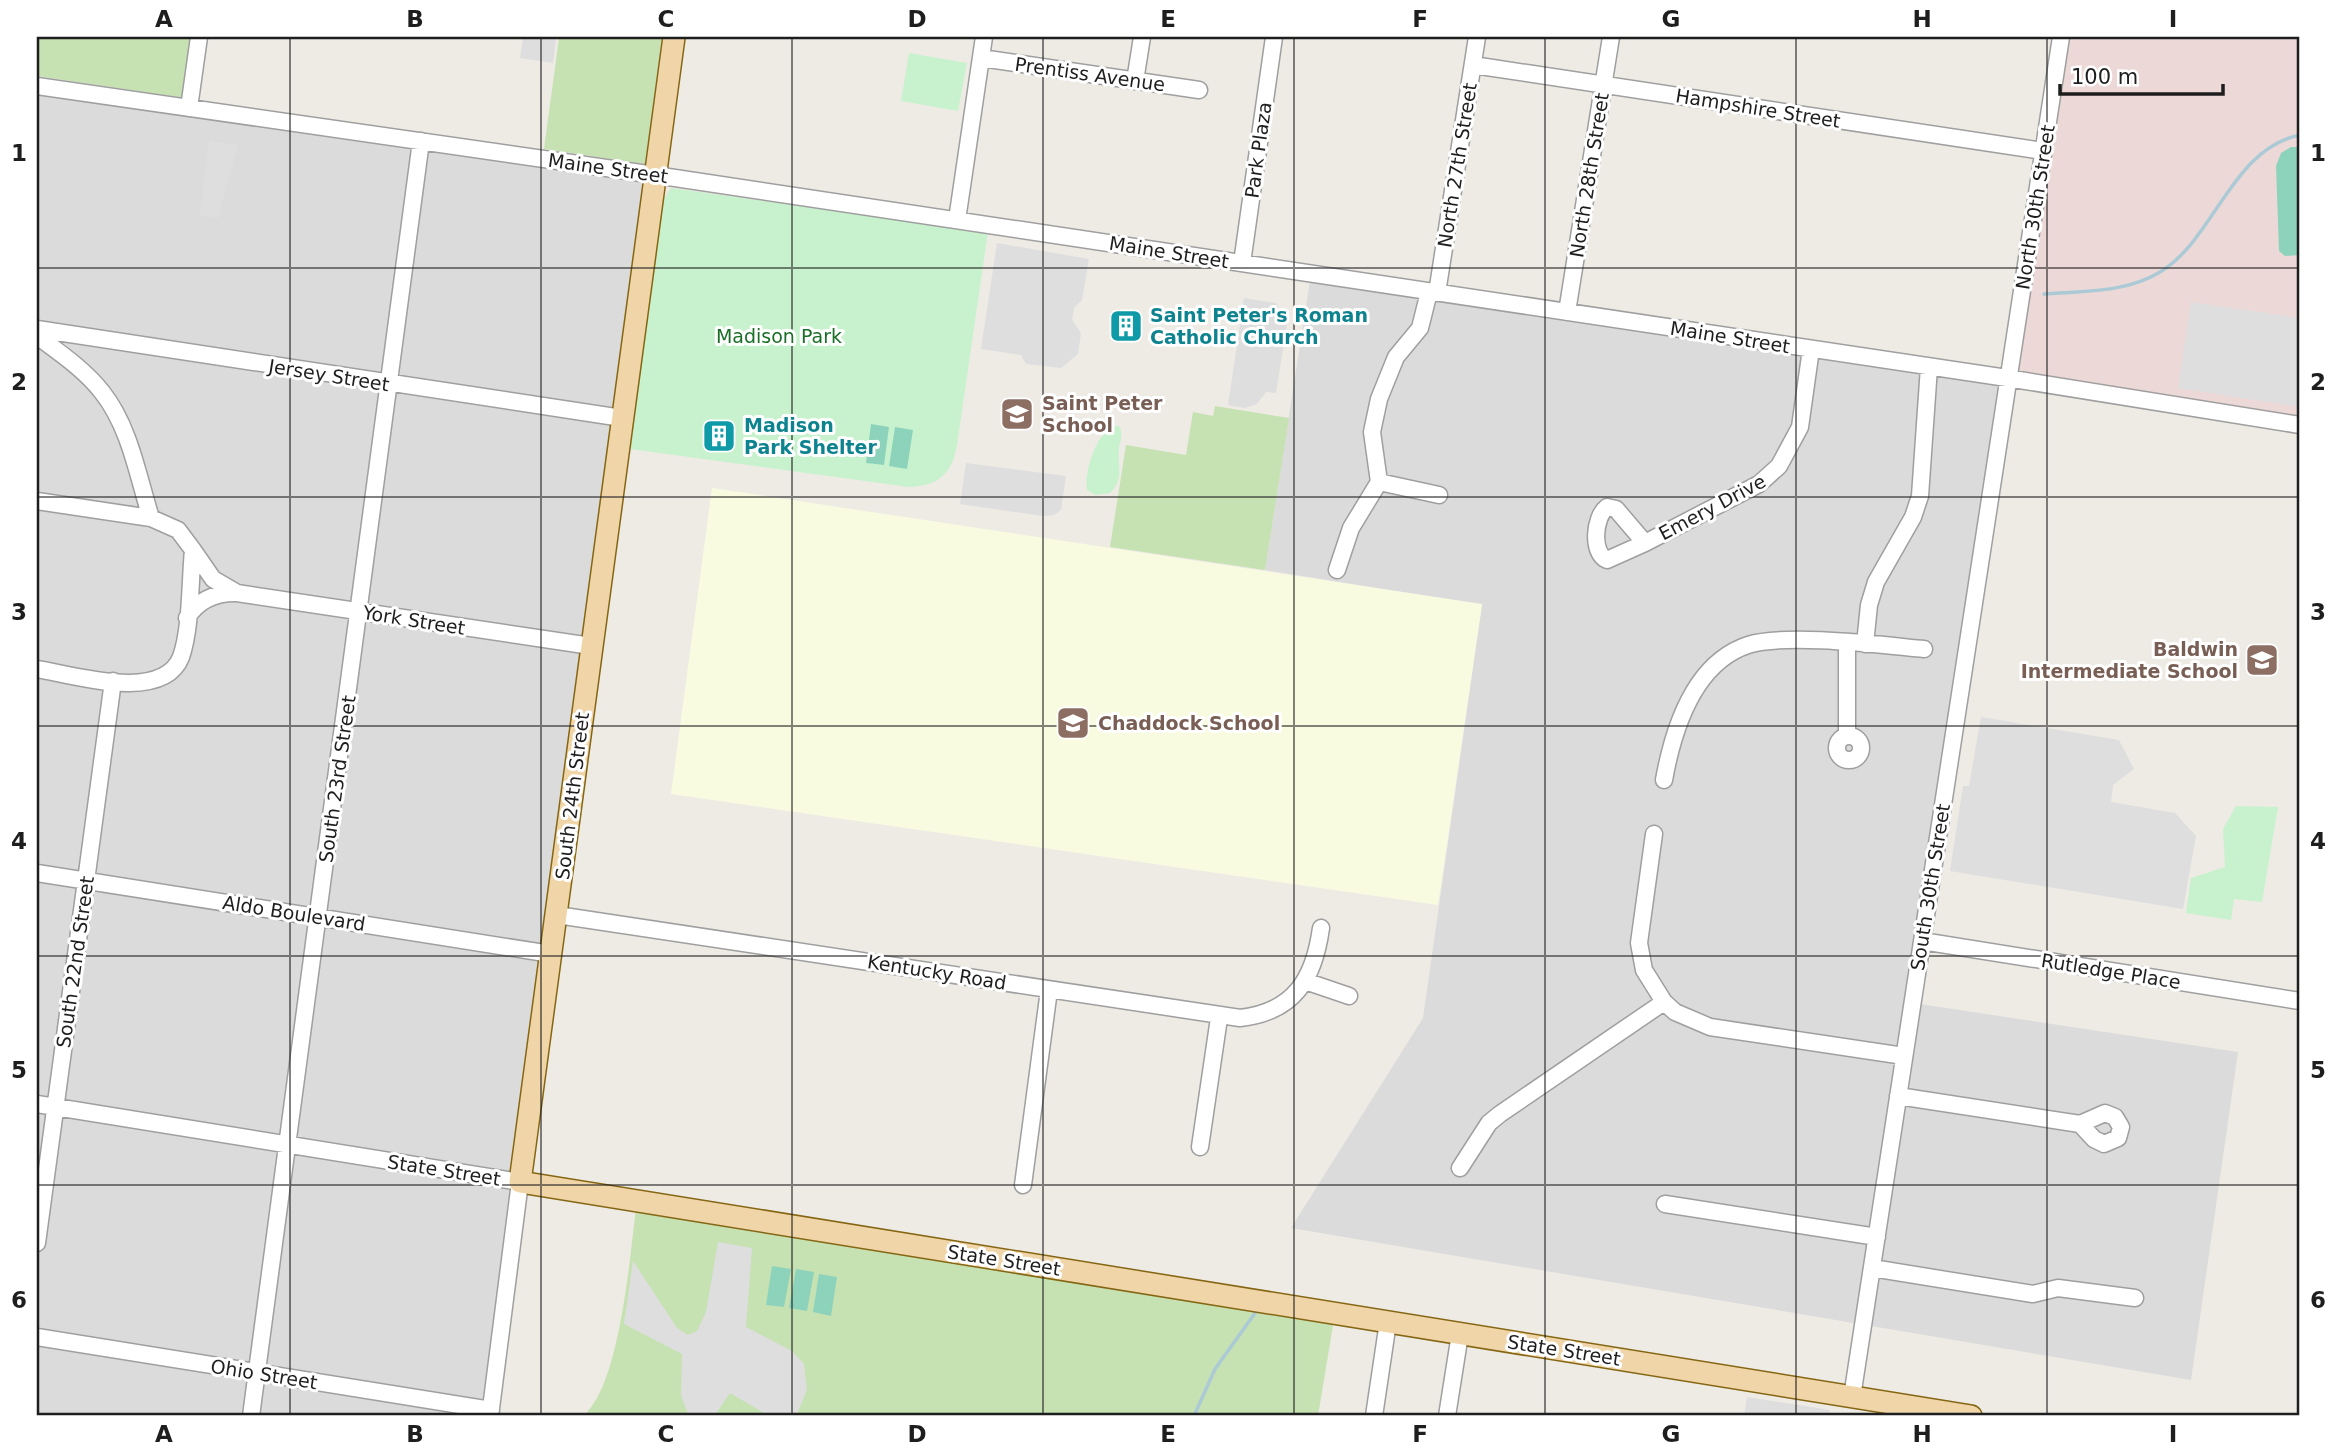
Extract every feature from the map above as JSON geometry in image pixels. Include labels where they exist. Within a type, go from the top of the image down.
[{"type":"main road","name":"South 24th Street","points":[[520,1182],[674,37]]},
{"type":"main road","name":"State Street","points":[[520,1182],[1971,1416]]},
{"type":"street","points":[[189,108],[199,37]]},
{"type":"street","points":[[957,220],[984,37]]},
{"type":"street","points":[[1135,81],[1142,37]]},
{"type":"street","name":"Park Plaza","points":[[1242,263],[1274,37]]},
{"type":"street","name":"North 27th Street","points":[[1379,482],[1372,445],[1376,408],[1396,357],[1420,328],[1433,292],[1477,37]]},
{"type":"street","name":"North 28th Street","points":[[1567,312],[1611,37]]},
{"type":"street","name":"North 30th Street","points":[[2007,378],[2062,37]]},
{"type":"street","name":"Prentiss Avenue","points":[[981,58],[1199,90]]},
{"type":"street","name":"Hampshire Street","points":[[1472,65],[2043,151]]},
{"type":"street","name":"Maine Street","points":[[37,86],[957,220],[2007,378],[2300,425]]},
{"type":"street","name":"South 23rd Street","points":[[251,1416],[421,141]]},
{"type":"street","name":"Jersey Street","points":[[37,329],[622,418]]},
{"type":"street","points":[[37,336],[94,382],[114,410],[151,518]]},
{"type":"street","name":"Emery Drive","points":[[1645,543],[1759,484],[1779,466],[1800,426],[1811,349]]},
{"type":"street","points":[[1865,644],[1869,605],[1876,582],[1913,517],[1920,496],[1929,367]]},
{"type":"street","name":"South 30th Street","points":[[1852,1397],[2007,378]]},
{"type":"street","points":[[1337,570],[1351,528],[1379,482],[1439,495]]},
{"type":"street","name":"York Street","points":[[37,501],[151,518],[178,530],[213,579],[237,593]]},
{"type":"street","points":[[37,669],[144,684],[169,674],[180,659],[193,550]]},
{"type":"street","name":"York Street","points":[[186,620],[201,601],[221,594],[237,593],[591,646]]},
{"type":"street","points":[[1664,779],[1671,743],[1684,709],[1698,687],[1730,654],[1745,646],[1777,640],[1924,649]]},
{"type":"street","points":[[1847,643],[1847,736]]},
{"type":"street","name":"South 22nd Street","points":[[37,1243],[113,681]]},
{"type":"street","points":[[1654,834],[1639,943],[1644,970],[1664,1002],[1686,1019],[1710,1027],[1904,1056]]},
{"type":"street","name":"Aldo Boulevard","points":[[37,873],[551,954]]},
{"type":"street","name":"Kentucky Road","points":[[557,915],[1219,1018],[1251,1017],[1275,1009],[1293,996],[1315,962],[1321,929]]},
{"type":"street","name":"Rutledge Place","points":[[1922,941],[2300,1001]]},
{"type":"street","points":[[1305,981],[1349,996]]},
{"type":"street","points":[[1023,1185],[1049,990]]},
{"type":"street","points":[[1460,1168],[1483,1131],[1500,1114],[1664,1002]]},
{"type":"street","points":[[1200,1147],[1219,1018]]},
{"type":"street","points":[[1898,1096],[2080,1124]]},
{"type":"street","name":"State Street","points":[[37,1104],[520,1182]]},
{"type":"street","name":"South 24th Street","points":[[490,1413],[520,1182]]},
{"type":"street","points":[[1665,1204],[1877,1237]]},
{"type":"street","points":[[1872,1268],[2033,1294],[2059,1289],[2136,1298]]},
{"type":"street","points":[[1374,1416],[1388,1322]]},
{"type":"street","points":[[1447,1416],[1460,1334]]},
{"type":"street","name":"Ohio Street","points":[[37,1337],[490,1413]]},
{"type":"shaded area","points":[[523,37],[556,39],[553,63],[520,58]]},
{"type":"shaded area","points":[[2061,37],[2300,37],[2300,429],[2007,384]]},
{"type":"shaded area","points":[[37,86],[655,175],[490,1416],[37,1416]]},
{"type":"shaded area","points":[[209,141],[238,145],[218,218],[200,215]]},
{"type":"shaded area","points":[[997,243],[1089,259],[1082,300],[1074,308],[1072,320],[1081,333],[1078,354],[1061,368],[1026,364],[1021,355],[981,349]]},
{"type":"shaded area","points":[[1311,274],[2008,379],[1913,1003],[2238,1052],[2191,1380],[1291,1228],[1423,1018],[1482,605],[1265,570]]},
{"type":"shaded area","points":[[1244,298],[1276,303],[1281,311],[1280,323],[1287,324],[1276,393],[1266,392],[1257,404],[1245,408],[1228,405]]},
{"type":"shaded area","points":[[2191,302],[2300,318],[2300,407],[2178,388]]},
{"type":"shaded area","points":[[966,463],[1066,476],[1061,510],[1054,515],[1043,516],[960,504]]},
{"type":"shaded area","name":"Chaddock School","points":[[712,488],[1482,604],[1438,905],[671,794]]},
{"type":"shaded area","points":[[1981,717],[2119,740],[2134,769],[2113,785],[2111,802],[2175,813],[2196,836],[2183,909],[1950,871],[1963,786],[1969,786]]},
{"type":"shaded area","points":[[718,1242],[752,1248],[746,1327],[792,1351],[804,1364],[807,1390],[796,1416],[769,1416],[730,1393],[714,1416],[689,1416],[681,1396],[682,1354],[624,1324],[633,1261],[677,1328],[688,1335],[697,1331],[706,1312]]},
{"type":"shaded area","points":[[1747,1397],[1830,1410],[1829,1416],[1744,1416]]},
{"type":"green space","points":[[37,37],[193,37],[185,98],[37,76]]},
{"type":"green space","points":[[555,37],[662,37],[645,164],[544,149],[559,38]]},
{"type":"green space","points":[[909,53],[967,63],[958,111],[901,101]]},
{"type":"green space","points":[[2291,147],[2300,147],[2300,255],[2285,256],[2279,251],[2276,166],[2281,153]]},
{"type":"green space","name":"Madison Park","points":[[671,188],[988,232],[957,445],[951,464],[942,476],[928,484],[909,487],[630,449],[663,200]]},
{"type":"green space","points":[[1215,406],[1289,418],[1265,570],[1110,547],[1126,445],[1186,455],[1193,412],[1213,416]]},
{"type":"green space","points":[[871,424],[889,427],[884,465],[866,463]]},
{"type":"green space","points":[[1114,426],[1119,426],[1121,432],[1119,477],[1110,493],[1095,495],[1087,490],[1089,464],[1102,437]]},
{"type":"green space","points":[[895,427],[913,430],[907,469],[889,466]]},
{"type":"green space","points":[[2236,806],[2278,807],[2262,902],[2234,899],[2231,920],[2186,913],[2191,878],[2225,867],[2223,829]]},
{"type":"green space","points":[[637,1201],[1335,1313],[1318,1416],[583,1416],[596,1400],[615,1348],[627,1283]]},
{"type":"green space","points":[[772,1266],[791,1269],[784,1307],[766,1305]]},
{"type":"green space","points":[[796,1269],[814,1272],[807,1311],[789,1308]]},
{"type":"green space","points":[[819,1274],[837,1277],[831,1316],[813,1312]]},
{"type":"waterway","points":[[2044,294],[2118,287],[2133,284],[2160,272],[2179,257],[2195,239],[2240,176],[2257,157],[2277,143],[2300,135]]},
{"type":"waterway","points":[[1194,1416],[1215,1369],[1258,1309]]},
{"type":"place","name":"Saint Peter's Roman Catholic Church","points":[[1126,326]]},
{"type":"place","name":"Saint Peter School","points":[[1017,414]]},
{"type":"place","name":"Madison Park Shelter","points":[[719,436]]},
{"type":"place","name":"Baldwin Intermediate School","points":[[2262,660]]},
{"type":"place","name":"Chaddock School","points":[[1073,723]]}]
